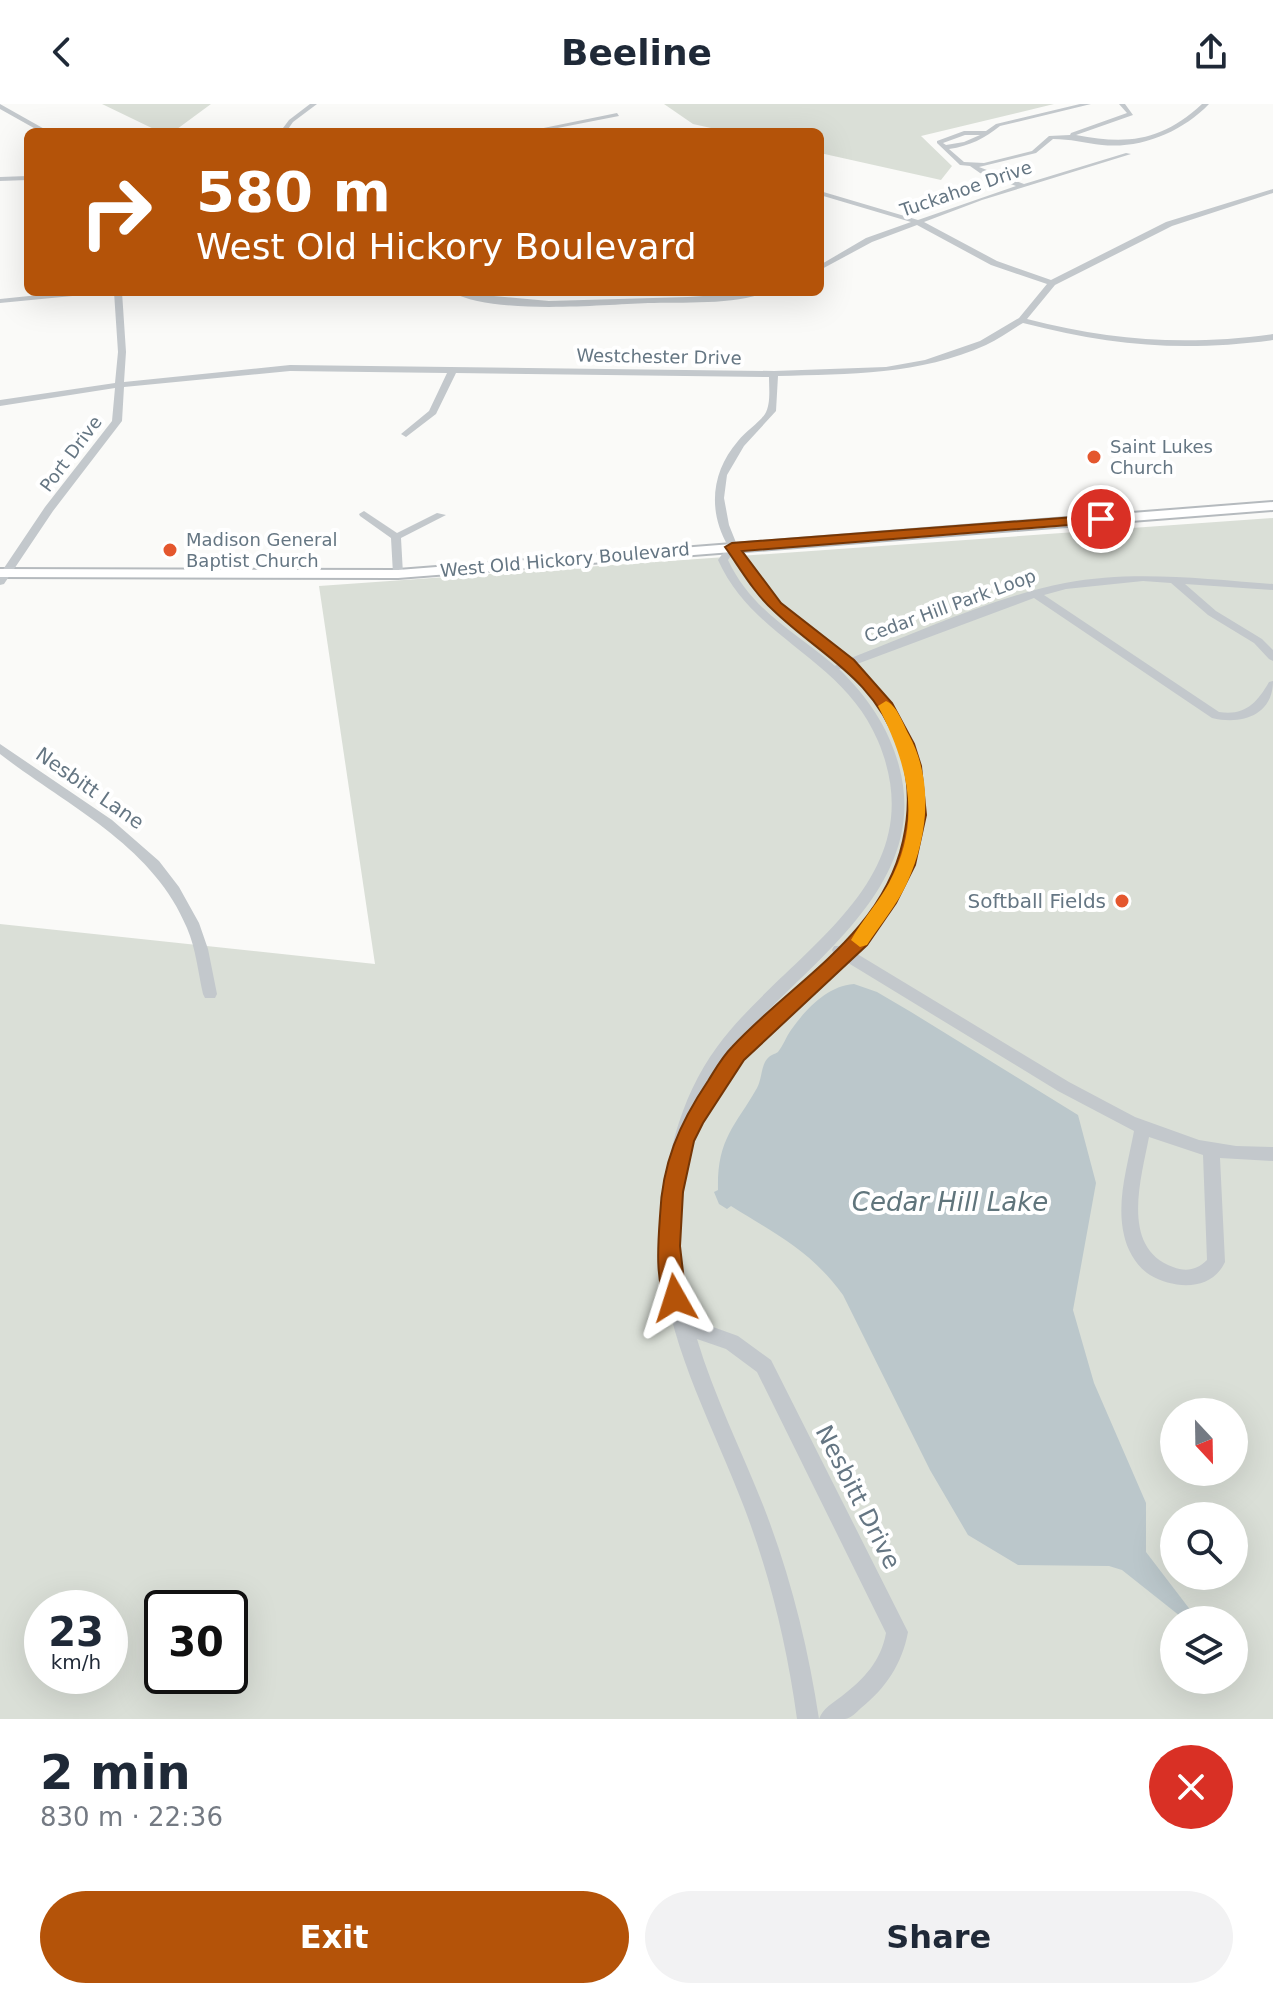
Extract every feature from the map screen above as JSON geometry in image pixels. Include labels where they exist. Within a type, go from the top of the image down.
[{"type":"main road","name":"West Old Hickory Boulevard","points":[[730,544],[1273,498]]},
{"type":"main road","name":"West Old Hickory Boulevard","points":[[3,572],[398,568],[1273,506]]},
{"type":"street","points":[[286,128],[314,104]]},
{"type":"street","points":[[1024,186],[959,162],[944,147],[976,141],[998,125],[1088,104]]},
{"type":"street","points":[[1073,137],[1073,134],[1131,114],[1122,104]]},
{"type":"street","points":[[973,166],[1031,153],[1051,137],[1073,137],[1104,143],[1131,142],[1190,120],[1206,104]]},
{"type":"street","points":[[0,106],[39,128]]},
{"type":"street","points":[[548,128],[617,115]]},
{"type":"street","name":"Tuckahoe Drive","points":[[824,266],[869,240],[1024,186],[1128,154]]},
{"type":"street","points":[[0,179],[24,178]]},
{"type":"street","name":"Westchester Drive","points":[[0,403],[120,385],[290,368],[774,374],[861,372],[927,362],[983,343],[1022,320],[1052,283],[1169,224],[1273,191]]},
{"type":"street","points":[[824,194],[918,222],[994,263],[1052,283]]},
{"type":"street","points":[[0,301],[52,296]]},
{"type":"street","name":"Port Drive","points":[[3,572],[117,421],[122,352],[118,296]]},
{"type":"street","points":[[474,296],[552,304],[732,296]]},
{"type":"street","points":[[1022,320],[1083,338],[1122,343],[1190,347],[1273,337]]},
{"type":"street","points":[[406,434],[433,412],[453,370]]},
{"type":"street","points":[[684,1141],[716,1082],[737,1054],[860,940],[898,883],[912,849],[918,815],[913,766],[906,744],[886,707],[849,663],[776,606],[730,544],[717,490],[733,451],[771,411],[774,374]]},
{"type":"street","points":[[364,514],[396,537]]},
{"type":"street","points":[[396,537],[441,515]]},
{"type":"street","points":[[396,537],[398,568]]},
{"type":"street","points":[[730,544],[723,558],[731,578],[749,602],[779,630],[833,669],[865,707],[881,733],[895,770],[898,809],[893,844],[878,881],[828,944],[757,1010],[721,1053],[697,1099],[672,1192],[669,1246],[675,1298],[682,1325],[769,1548],[797,1650],[808,1719]]},
{"type":"street","points":[[1173,579],[1212,613],[1258,641],[1273,657]]},
{"type":"street","name":"Cedar Hill Park Loop","points":[[833,669],[1034,593],[1103,580],[1173,579],[1273,587]]},
{"type":"street","points":[[1034,593],[1216,715],[1232,719],[1247,716],[1256,710],[1273,685]]},
{"type":"street","name":"Nesbitt Lane","points":[[0,748],[119,830],[164,873],[194,926],[210,994]]},
{"type":"street","points":[[828,944],[1075,1093],[1143,1129],[1211,1150],[1250,1155],[1273,1154]]},
{"type":"street","points":[[1143,1129],[1129,1212],[1130,1231],[1148,1265],[1183,1279],[1211,1270],[1216,1262],[1211,1150]]},
{"type":"street","name":"Nesbitt Drive","points":[[682,1325],[732,1342],[764,1366],[897,1632],[896,1650],[883,1672],[830,1719]]},
{"type":"shaded area","points":[[102,104],[211,104],[178,128],[152,128]]},
{"type":"shaded area","points":[[664,104],[1054,104],[921,136],[952,166],[941,180],[824,154],[824,128],[711,128],[693,124]]},
{"type":"shaded area","points":[[1273,518],[1273,1719],[0,1719],[0,924],[375,964],[319,586]]},
{"type":"water","name":"Cedar Hill Lake","points":[[854,984],[877,992],[1078,1115],[1096,1183],[1073,1310],[1094,1383],[1146,1503],[1146,1552],[1160,1570],[1160,1590],[1175,1590],[1187,1606],[1167,1606],[1122,1570],[1109,1566],[1018,1565],[968,1535],[930,1470],[843,1295],[818,1266],[792,1244],[731,1206],[727,1209],[719,1204],[714,1192],[718,1190],[720,1158],[728,1135],[757,1088],[765,1062],[778,1052],[810,1007],[826,994]]},
{"type":"slow traffic","points":[[860,940],[898,883],[906,865],[918,815],[913,766],[906,744],[886,706]]},
{"type":"place","name":"Saint Lukes Church","points":[[1094,457]]},
{"type":"place","name":"Madison General Baptist Church","points":[[170,550]]},
{"type":"place","name":"Softball Fields","points":[[1122,901]]},
{"type":"route","points":[[675,1298],[669,1246],[672,1192],[676,1166],[696,1117],[737,1054],[774,1016],[860,940],[890,899],[906,865],[918,815],[913,766],[906,744],[875,691],[849,663],[776,606],[758,586],[732,547],[1101,519]]}]
